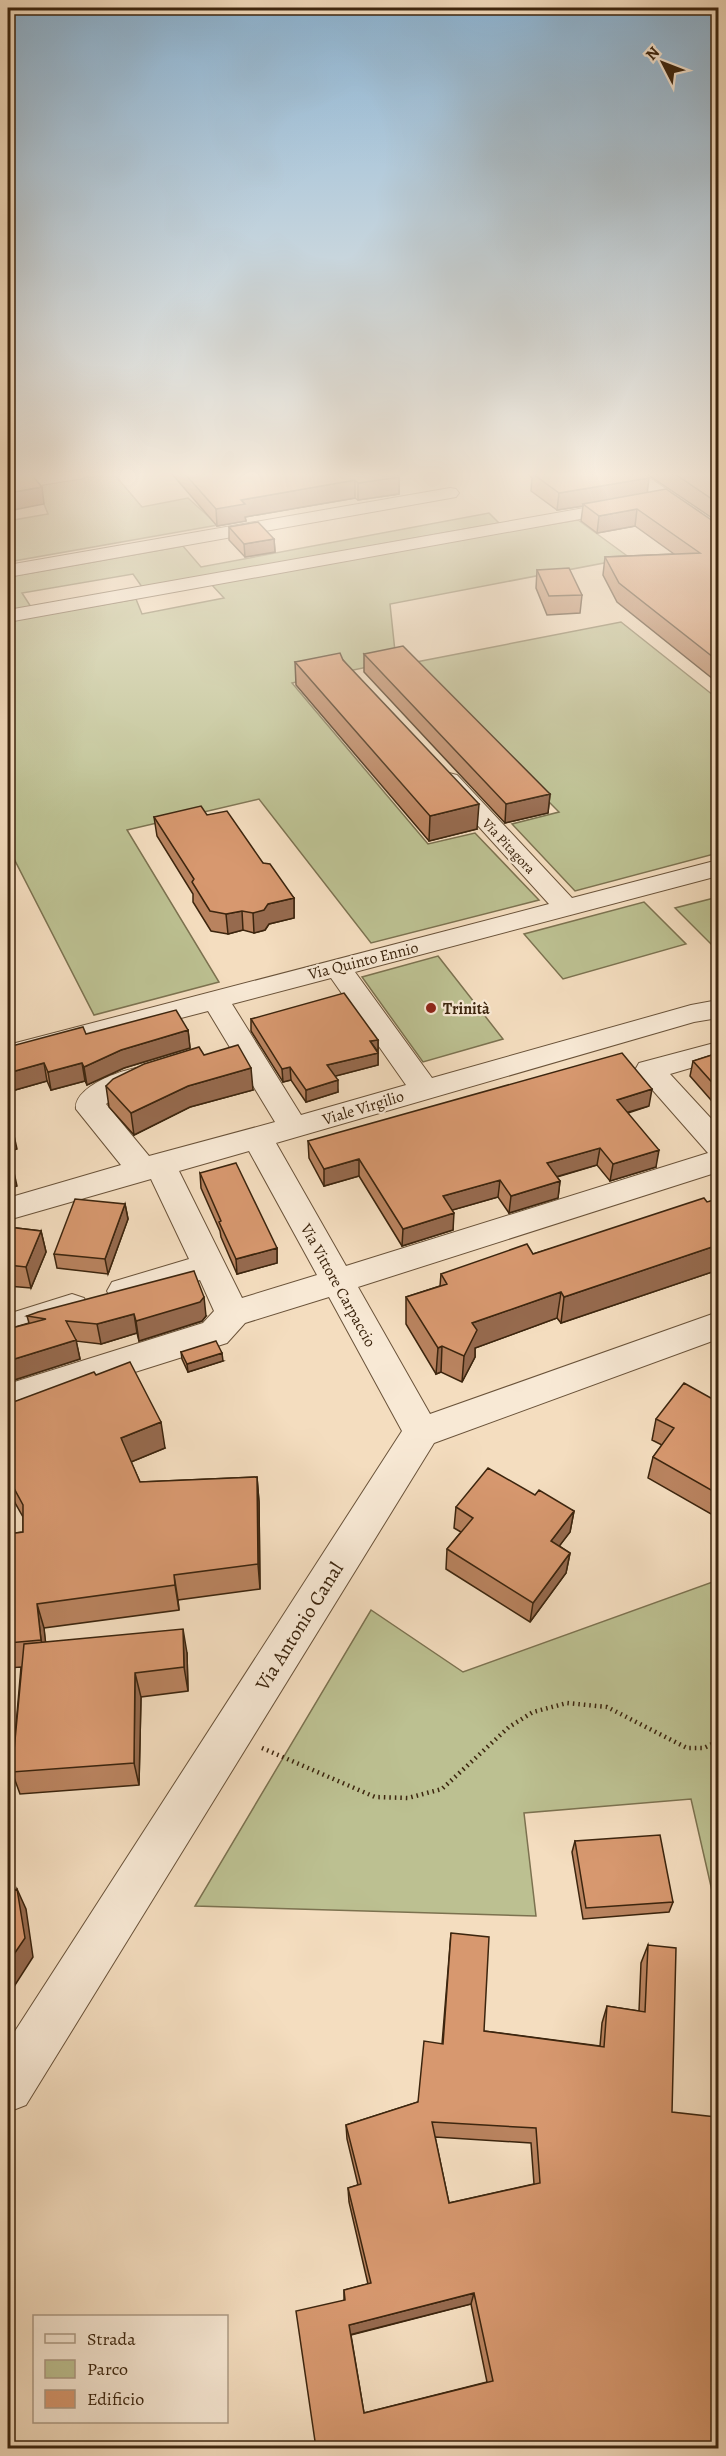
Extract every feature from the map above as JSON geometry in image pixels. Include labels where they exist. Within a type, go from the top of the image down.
[{"type":"street","points":[[8,616],[161,589]]},
{"type":"street","name":"Via Pitagora","points":[[433,763],[568,909]]},
{"type":"street","name":"Via Quinto Ennio","points":[[8,1054],[718,868]]},
{"type":"street","points":[[337,966],[424,1089]]},
{"type":"street","points":[[215,999],[294,1128]]},
{"type":"street","name":"Viale Virgilio","points":[[8,1209],[424,1089],[691,1014],[718,1009]]},
{"type":"street","points":[[213,1054],[244,1046]]},
{"type":"street","points":[[718,1051],[651,1070],[718,1145]]},
{"type":"street","points":[[172,1065],[101,1092],[90,1101],[91,1108],[152,1167],[209,1265],[233,1314]]},
{"type":"street","name":"Via Vittore Carpaccio","points":[[258,1138],[421,1432]]},
{"type":"street","points":[[8,1398],[215,1333],[233,1314],[718,1161]]},
{"type":"street","points":[[8,1327],[209,1265]]},
{"type":"street","points":[[421,1432],[718,1325]]},
{"type":"street","name":"Via Antonio Canal","points":[[8,2087],[421,1432]]},
{"type":"path","points":[[232,1733],[282,1758],[375,1797],[408,1798],[442,1789],[509,1728],[533,1712],[567,1703],[607,1707],[687,1748],[704,1748],[718,1741]]},
{"type":"green space","points":[[8,589],[48,589],[22,593],[31,607],[8,611]]},
{"type":"green space","points":[[215,589],[470,589],[390,604],[396,661],[292,683],[428,844],[475,833],[539,900],[371,943],[259,799],[127,830],[219,982],[94,1015],[8,847],[8,621],[136,599],[142,614],[224,598]]},
{"type":"green space","points":[[621,622],[718,699],[718,853],[575,891],[512,824],[559,812],[411,663]]},
{"type":"green space","points":[[718,897],[718,951],[675,908]]},
{"type":"green space","points":[[644,902],[686,944],[563,979],[524,934]]},
{"type":"green space","name":"Trinità","points":[[438,956],[503,1039],[423,1062],[362,977]]},
{"type":"green space","points":[[718,1580],[718,1917],[691,1799],[524,1813],[536,1916],[195,1906],[371,1610],[463,1672]]},
{"type":"building","points":[[546,589],[579,589],[582,595],[549,596]]},
{"type":"building","points":[[626,589],[718,589],[718,661]]},
{"type":"building","points":[[403,646],[550,794],[506,804],[364,654]]},
{"type":"building","points":[[340,653],[343,660],[479,804],[430,816],[295,662]]},
{"type":"building","points":[[201,806],[207,815],[227,811],[263,863],[270,864],[294,898],[268,904],[264,910],[253,913],[242,911],[226,914],[210,911],[192,882],[194,879],[154,817]]},
{"type":"building","points":[[344,993],[378,1040],[370,1041],[378,1053],[327,1065],[338,1080],[306,1090],[290,1067],[282,1069],[251,1019]]},
{"type":"building","points":[[176,1010],[188,1030],[121,1050],[84,1067],[82,1063],[48,1072],[44,1063],[8,1073],[8,1047],[83,1027],[86,1034]]},
{"type":"building","points":[[238,1045],[251,1068],[188,1086],[131,1113],[106,1086],[113,1079],[144,1064],[199,1047],[204,1055]]},
{"type":"building","points":[[622,1053],[652,1089],[617,1100],[659,1150],[613,1164],[600,1148],[547,1163],[560,1181],[511,1196],[500,1180],[443,1196],[454,1213],[403,1229],[359,1159],[324,1169],[308,1141]]},
{"type":"building","points":[[718,1053],[718,1089],[693,1061]]},
{"type":"building","points":[[8,1115],[13,1131],[8,1133]]},
{"type":"building","points":[[8,1154],[13,1168],[8,1169]]},
{"type":"building","points":[[236,1163],[277,1248],[236,1259],[200,1173]]},
{"type":"building","points":[[704,1198],[707,1202],[718,1199],[718,1245],[564,1297],[561,1292],[472,1323],[477,1330],[464,1356],[442,1346],[438,1348],[406,1297],[447,1284],[441,1274],[527,1244],[533,1254]]},
{"type":"building","points":[[75,1199],[125,1204],[105,1259],[54,1254]]},
{"type":"building","points":[[8,1227],[41,1231],[26,1267],[8,1265]]},
{"type":"building","points":[[194,1271],[204,1297],[200,1302],[136,1321],[134,1314],[97,1324],[66,1321],[76,1340],[8,1361],[8,1329],[46,1319],[27,1316]]},
{"type":"building","points":[[216,1341],[222,1353],[187,1364],[181,1352]]},
{"type":"building","points":[[130,1362],[161,1422],[121,1438],[140,1482],[257,1477],[258,1564],[174,1575],[175,1585],[37,1604],[41,1640],[8,1643],[8,1534],[23,1532],[23,1505],[8,1477],[8,1404],[94,1372],[96,1375]]},
{"type":"building","points":[[684,1383],[718,1402],[718,1494],[653,1457],[674,1428],[656,1419]]},
{"type":"building","points":[[488,1468],[535,1495],[539,1490],[574,1511],[551,1541],[570,1553],[533,1603],[447,1549],[473,1518],[456,1507]]},
{"type":"building","points":[[183,1629],[184,1667],[135,1673],[134,1763],[12,1772],[24,1644]]},
{"type":"building","points":[[660,1835],[673,1902],[586,1908],[575,1841]]},
{"type":"building","points":[[17,1889],[25,1938],[8,1963],[8,1893]]},
{"type":"building","points":[[451,1933],[489,1937],[484,2031],[604,2047],[607,2006],[645,2012],[648,1945],[676,1948],[672,2112],[716,2117],[718,2448],[316,2448],[296,2311],[345,2300],[344,2290],[371,2283],[348,2188],[361,2184],[346,2125],[418,2102],[424,2041],[443,2044]],"holes":[[[432,2122],[536,2128],[540,2183],[449,2203]],[[474,2293],[493,2381],[364,2413],[349,2325]]]},
{"type":"place","name":"Trinità","points":[[431,1008]]}]
